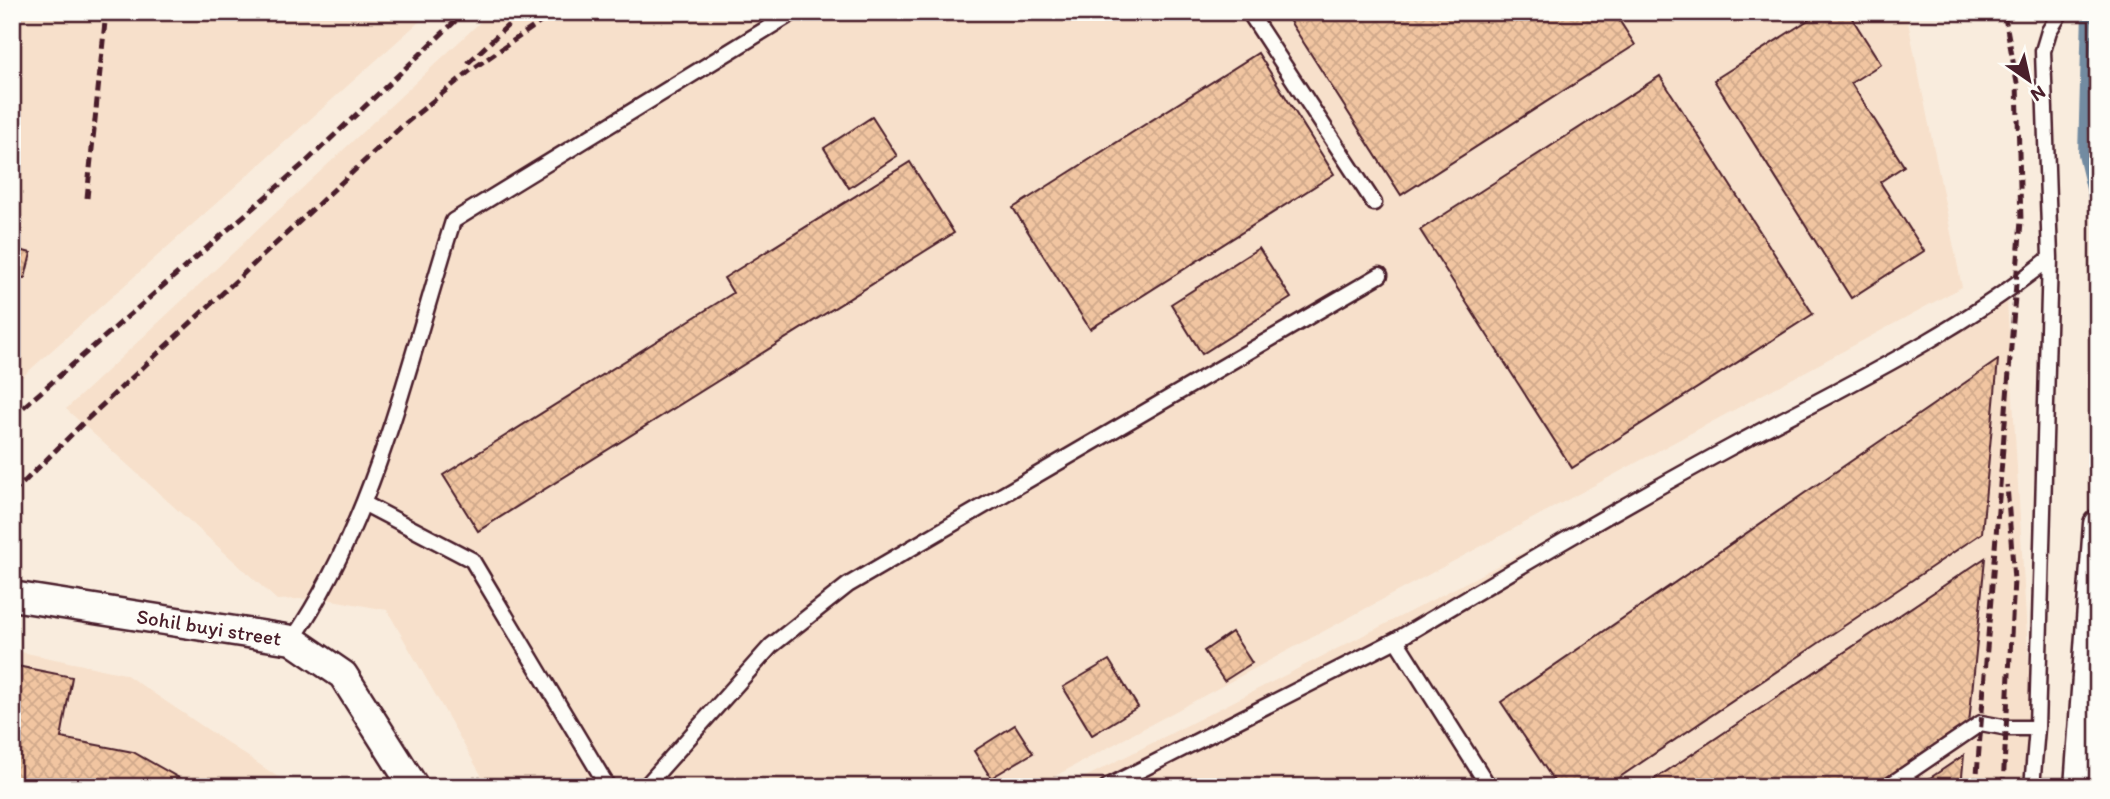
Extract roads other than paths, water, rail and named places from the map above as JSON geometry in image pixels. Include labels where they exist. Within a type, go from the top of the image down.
[{"type":"street","points":[[2079,787],[2090,745],[2098,524]]},
{"type":"street","name":"Sohil buyi street","points":[[18,597],[292,640],[343,675],[414,787]]},
{"type":"lane","points":[[292,640],[321,598],[365,504],[453,220],[793,12]]},
{"type":"lane","points":[[1249,12],[1374,203]]},
{"type":"lane","points":[[2032,787],[2037,728],[2050,258],[2043,51],[2049,31],[2061,12]]},
{"type":"lane","points":[[1107,787],[1396,640],[1633,500],[1898,357],[2014,287],[2050,258]]},
{"type":"lane","points":[[645,787],[771,646],[848,586],[1380,275]]},
{"type":"lane","points":[[365,504],[472,561],[608,787]]},
{"type":"lane","points":[[1396,640],[1489,787]]},
{"type":"lane","points":[[1887,787],[1981,723],[2008,728],[2037,728]]},
{"type":"waterway","points":[[2087,12],[2083,155],[2093,197],[2098,197]]},
{"type":"railway","points":[[87,198],[106,12]]},
{"type":"railway","points":[[12,417],[307,161],[465,12]]},
{"type":"railway","points":[[468,63],[522,12]]},
{"type":"railway","points":[[12,494],[82,424],[401,127],[471,70],[555,12]]},
{"type":"railway","points":[[1976,787],[2021,221],[2017,83],[2004,12]]},
{"type":"railway","points":[[2003,787],[2014,580],[2007,485]]}]
